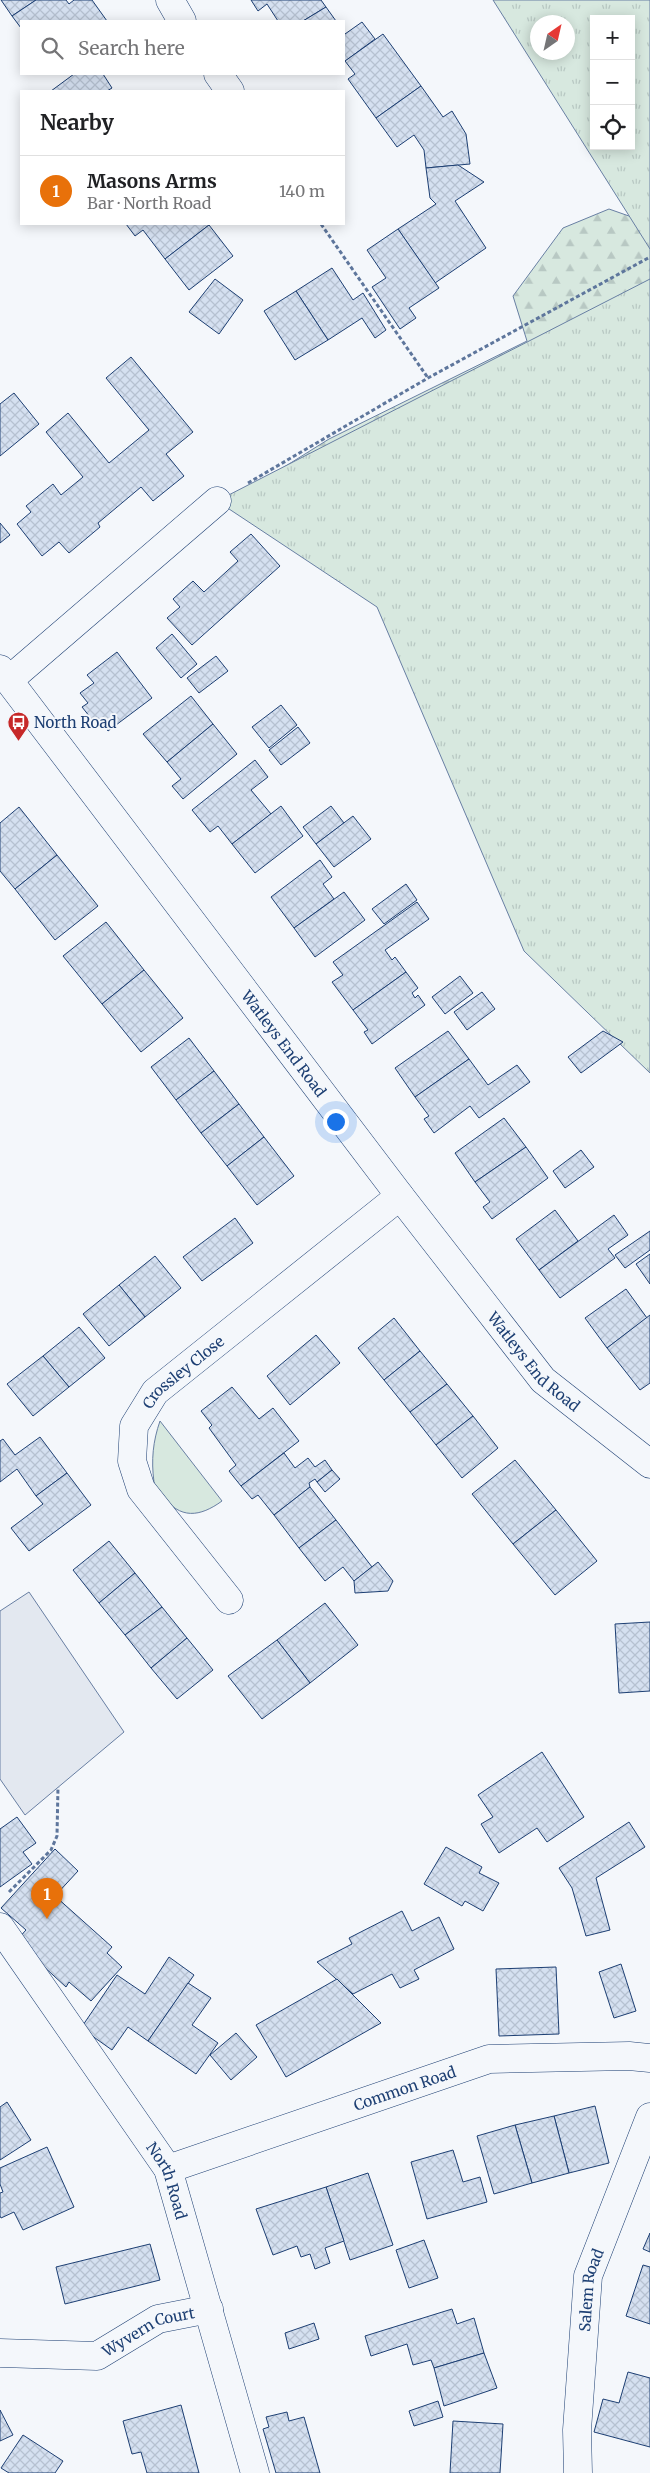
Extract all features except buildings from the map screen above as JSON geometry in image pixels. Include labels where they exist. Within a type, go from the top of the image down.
[{"type":"street","points":[[170,0],[181,20]]},
{"type":"street","points":[[219,75],[229,90]]},
{"type":"street","points":[[4,674],[217,501]]},
{"type":"street","name":"Watleys End Road","points":[[4,674],[400,1196],[543,1380],[650,1464]]},
{"type":"street","name":"Crossley Close","points":[[229,1600],[141,1489],[132,1461],[134,1426],[155,1392],[400,1196]]},
{"type":"street","name":"North Road","points":[[0,1927],[168,2169],[255,2473]]},
{"type":"street","name":"Common Road","points":[[168,2169],[489,2059],[629,2056],[650,2058]]},
{"type":"street","name":"Salem Road","points":[[578,2473],[577,2430],[588,2276],[650,2117]]},
{"type":"street","name":"Wyvern Court","points":[[0,2353],[97,2356],[158,2319],[209,2309]]},
{"type":"path","points":[[322,225],[428,378]]},
{"type":"path","points":[[217,501],[428,378],[650,256]]},
{"type":"path","points":[[6,1895],[51,1850],[57,1836],[58,1787]]},
{"type":"green space","points":[[493,0],[650,0],[650,249],[531,60],[575,60],[575,15],[530,15],[530,59]]},
{"type":"green space","points":[[609,209],[646,222],[650,220],[650,306],[241,494],[329,439],[527,341],[513,296],[563,228]]},
{"type":"green space","points":[[650,279],[650,1073],[524,951],[377,607],[217,501]]},
{"type":"green space","points":[[160,1421],[222,1501],[198,1513],[183,1512],[169,1503],[158,1490],[154,1482],[153,1458],[154,1443]]},
{"type":"shaded area","points":[[29,1592],[124,1732],[25,1815],[0,1779],[0,1611]]},
{"type":"place","name":"North Road","points":[[18,741]]},
{"type":"place","name":"Masons Arms","points":[[47,1919]]}]
